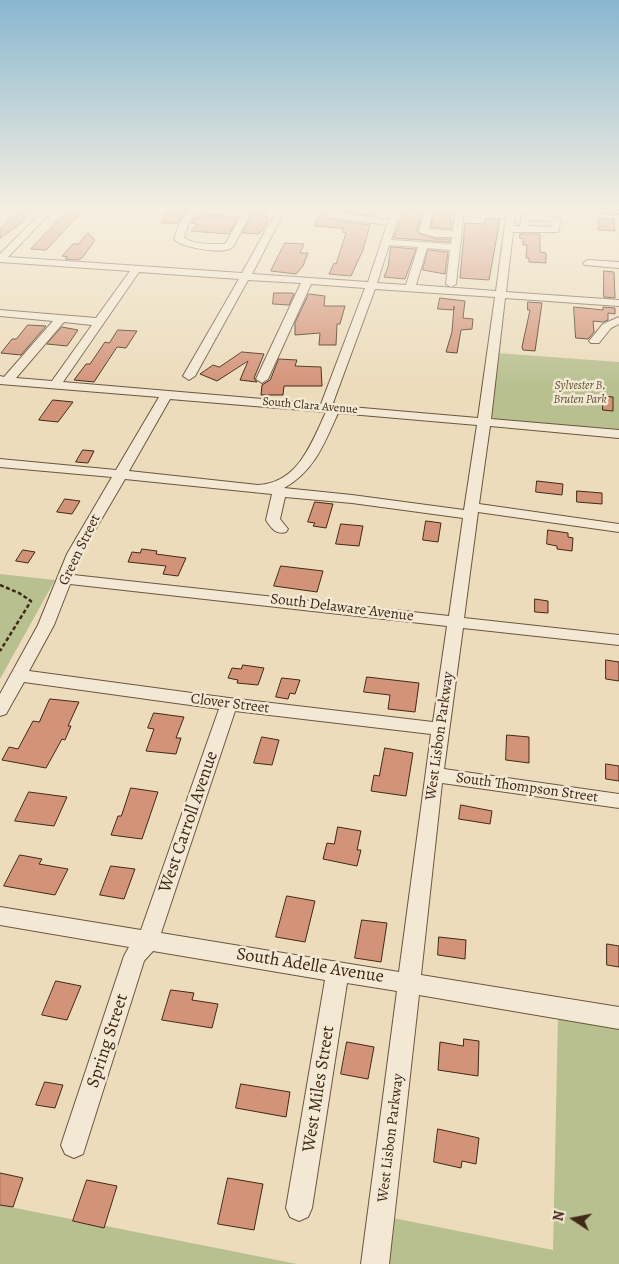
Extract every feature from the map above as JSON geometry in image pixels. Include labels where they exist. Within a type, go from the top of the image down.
[{"type":"street","points":[[56,384],[136,269]]},
{"type":"street","points":[[150,269],[619,303]]},
{"type":"street","points":[[189,376],[250,269]]},
{"type":"street","points":[[282,529],[273,520],[273,490],[288,481],[302,468],[315,451],[377,269]]},
{"type":"street","points":[[410,287],[415,269]]},
{"type":"street","points":[[451,284],[452,269]]},
{"type":"street","name":"West Lisbon Parkway","points":[[375,1264],[434,774],[484,422],[500,294],[506,269]]},
{"type":"street","points":[[262,379],[307,281]]},
{"type":"street","points":[[0,313],[100,322]]},
{"type":"street","points":[[4,380],[61,318]]},
{"type":"street","points":[[595,341],[606,326],[619,320]]},
{"type":"street","name":"South Clara Avenue","points":[[4,380],[330,407],[619,434]]},
{"type":"street","name":"Green Street","points":[[0,710],[46,625],[74,554],[167,394]]},
{"type":"street","points":[[0,463],[273,490],[619,528]]},
{"type":"street","name":"South Delaware Avenue","points":[[64,579],[619,640]]},
{"type":"street","name":"Clover Street","points":[[20,676],[229,704],[441,729]]},
{"type":"street","name":"West Carroll Avenue","points":[[148,940],[229,704]]},
{"type":"street","name":"South Thompson Street","points":[[434,774],[619,801]]},
{"type":"street","name":"South Adelle Avenue","points":[[0,916],[619,1018]]},
{"type":"street","name":"Spring Street","points":[[74,1144],[136,956],[148,940]]},
{"type":"street","name":"West Miles Street","points":[[299,1208],[338,971]]},
{"type":"path","points":[[0,585],[32,601],[0,651]]},
{"type":"green space","name":"Sylvester B. Bruten Park","points":[[497,353],[619,362],[619,431],[493,419],[490,413]]},
{"type":"green space","points":[[0,574],[55,580],[0,679]]},
{"type":"green space","points":[[558,1016],[619,1027],[619,1264],[387,1264],[393,1218],[553,1250]]},
{"type":"green space","points":[[0,1205],[297,1264],[0,1264]]},
{"type":"building","points":[[272,269],[300,269],[296,274],[271,271]]},
{"type":"building","points":[[331,269],[354,269],[351,276],[329,274]]},
{"type":"building","points":[[387,269],[409,269],[405,279],[384,277]]},
{"type":"building","points":[[423,269],[446,269],[445,274]]},
{"type":"building","points":[[461,269],[491,269],[489,280],[460,278]]},
{"type":"building","points":[[604,271],[614,272],[615,298],[604,297]]},
{"type":"building","points":[[274,293],[294,294],[289,305],[273,304]]},
{"type":"building","points":[[309,294],[325,296],[324,306],[345,306],[340,324],[337,324],[336,345],[319,345],[320,333],[295,335],[295,323]]},
{"type":"building","points":[[440,298],[465,301],[463,318],[473,319],[472,329],[461,330],[457,353],[446,352],[452,332],[454,310],[438,309]]},
{"type":"building","points":[[528,302],[542,303],[535,351],[523,350],[522,347],[530,310],[528,310]]},
{"type":"building","points":[[574,307],[603,310],[603,307],[615,308],[615,314],[608,313],[608,320],[603,322],[593,321],[594,332],[588,339],[576,338]]},
{"type":"building","points":[[28,325],[46,326],[21,355],[1,353],[12,339],[16,339]]},
{"type":"building","points":[[62,327],[78,330],[67,346],[47,344]]},
{"type":"building","points":[[118,330],[137,331],[126,348],[117,347],[94,382],[74,380],[86,364],[90,364],[105,342],[109,343]]},
{"type":"building","points":[[242,352],[264,354],[254,378],[257,382],[240,380],[248,361],[217,381],[200,374],[213,365],[219,367]]},
{"type":"building","points":[[279,359],[297,360],[295,366],[321,367],[322,386],[284,386],[283,395],[261,395],[262,385],[270,380]]},
{"type":"building","points":[[603,396],[613,397],[613,411],[603,410]]},
{"type":"building","points":[[53,400],[73,402],[58,422],[39,420]]},
{"type":"building","points":[[83,450],[94,451],[88,463],[76,462]]},
{"type":"building","points":[[537,481],[563,484],[562,495],[536,492]]},
{"type":"building","points":[[577,491],[602,493],[602,504],[577,502]]},
{"type":"building","points":[[65,499],[80,501],[72,514],[57,512]]},
{"type":"building","points":[[315,502],[333,504],[326,528],[313,526],[315,523],[308,522]]},
{"type":"building","points":[[426,521],[441,523],[438,542],[423,540]]},
{"type":"building","points":[[341,524],[363,526],[359,546],[336,544]]},
{"type":"building","points":[[548,530],[568,533],[568,537],[573,538],[572,551],[557,549],[557,546],[547,544]]},
{"type":"building","points":[[142,549],[157,551],[156,554],[186,558],[178,576],[163,574],[166,566],[128,562],[132,552],[140,553]]},
{"type":"building","points":[[23,550],[35,552],[28,563],[16,561]]},
{"type":"building","points":[[281,566],[323,571],[317,592],[274,586]]},
{"type":"building","points":[[535,599],[548,601],[548,613],[535,612]]},
{"type":"building","points":[[606,660],[619,662],[619,681],[606,679]]},
{"type":"building","points":[[243,665],[264,668],[258,685],[237,683],[238,680],[228,678],[232,668],[241,669]]},
{"type":"building","points":[[367,677],[419,683],[415,712],[388,709],[390,695],[364,692]]},
{"type":"building","points":[[282,678],[300,680],[295,694],[290,693],[288,699],[276,697]]},
{"type":"building","points":[[50,699],[79,702],[68,726],[71,726],[65,740],[62,739],[46,768],[2,760],[9,747],[18,749],[33,721],[39,722]]},
{"type":"building","points":[[154,713],[184,717],[176,738],[181,738],[176,754],[146,751],[154,729],[148,728]]},
{"type":"building","points":[[507,735],[529,737],[529,763],[506,760]]},
{"type":"building","points":[[262,737],[279,740],[272,765],[254,763]]},
{"type":"building","points":[[385,748],[413,753],[406,796],[371,791],[374,775],[379,776]]},
{"type":"building","points":[[606,764],[619,766],[619,781],[606,779]]},
{"type":"building","points":[[131,788],[158,792],[142,839],[111,835],[118,816],[121,816]]},
{"type":"building","points":[[29,792],[67,797],[54,826],[15,821]]},
{"type":"building","points":[[461,805],[492,811],[490,824],[459,819]]},
{"type":"building","points":[[338,827],[361,831],[357,850],[361,850],[357,866],[323,859],[327,843],[334,844]]},
{"type":"building","points":[[20,855],[42,859],[39,864],[68,869],[55,895],[4,886]]},
{"type":"building","points":[[111,866],[135,869],[124,899],[100,895]]},
{"type":"building","points":[[287,896],[315,901],[305,942],[276,937]]},
{"type":"building","points":[[362,920],[387,923],[381,962],[355,958]]},
{"type":"building","points":[[439,937],[466,940],[465,959],[438,955]]},
{"type":"building","points":[[607,944],[619,946],[619,967],[607,965]]},
{"type":"building","points":[[56,981],[81,986],[67,1020],[42,1015]]},
{"type":"building","points":[[171,990],[194,993],[192,1000],[218,1004],[212,1028],[162,1020]]},
{"type":"building","points":[[464,1039],[479,1041],[478,1076],[438,1070],[440,1042],[463,1046]]},
{"type":"building","points":[[347,1042],[374,1047],[368,1079],[341,1074]]},
{"type":"building","points":[[45,1082],[63,1085],[55,1108],[36,1105]]},
{"type":"building","points":[[241,1084],[290,1092],[286,1117],[236,1108]]},
{"type":"building","points":[[438,1129],[479,1138],[476,1164],[462,1161],[461,1168],[434,1162]]},
{"type":"building","points":[[0,1173],[23,1178],[13,1207],[0,1205]]},
{"type":"building","points":[[228,1178],[263,1184],[254,1230],[218,1224]]},
{"type":"building","points":[[87,1180],[117,1186],[104,1228],[73,1221]]}]
